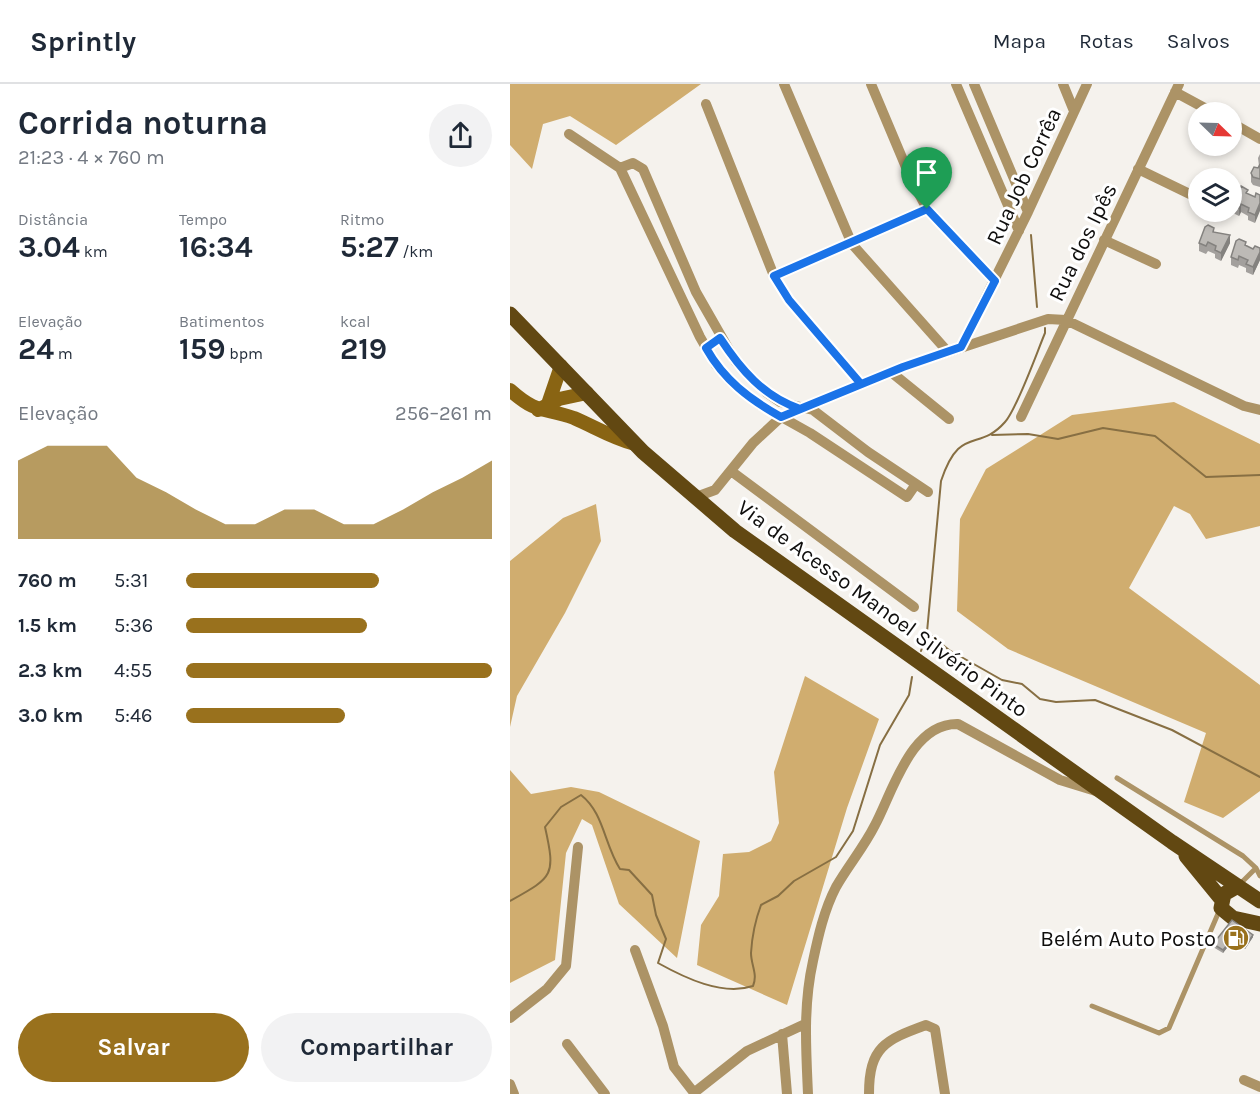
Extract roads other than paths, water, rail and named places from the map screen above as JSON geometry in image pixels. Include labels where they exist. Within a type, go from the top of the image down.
[{"type":"main road","name":"Via de Acesso Manoel Silvério Pinto","points":[[510,314],[635,444],[748,540],[1179,847],[1260,901]]},
{"type":"main road","points":[[1179,847],[1233,918],[1255,925]]},
{"type":"main road","points":[[1221,904],[1230,889],[1238,886]]},
{"type":"street","points":[[784,84],[852,244],[948,352]]},
{"type":"street","points":[[871,84],[911,179],[927,209],[995,281]]},
{"type":"street","points":[[956,84],[1019,231]]},
{"type":"street","points":[[974,84],[1028,212]]},
{"type":"street","points":[[1063,84],[1074,111]]},
{"type":"street","name":"Rua Job Corrêa","points":[[961,347],[1019,231],[1087,84]]},
{"type":"street","points":[[1177,88],[1197,102]]},
{"type":"street","name":"Rua dos Ipês","points":[[1021,417],[1177,88]]},
{"type":"street","points":[[706,104],[774,276],[789,300],[861,384]]},
{"type":"street","points":[[1242,129],[1260,139]]},
{"type":"street","points":[[569,134],[620,168],[706,348],[723,374],[752,400],[810,433],[907,497],[916,484]]},
{"type":"street","points":[[620,168],[633,163],[643,169],[696,292],[720,338],[736,362],[767,393],[780,402],[800,409],[813,410],[868,453],[928,492]]},
{"type":"street","points":[[1138,169],[1188,193]]},
{"type":"street","points":[[774,276],[852,244],[927,209]]},
{"type":"street","points":[[1104,240],[1156,264]]},
{"type":"street","points":[[696,497],[715,490],[753,443],[781,417],[891,372],[1030,323],[1048,319],[1066,320],[1244,406],[1260,410]]},
{"type":"street","points":[[706,348],[720,338]]},
{"type":"street","points":[[723,374],[736,362]]},
{"type":"street","points":[[543,407],[561,366]]},
{"type":"street","points":[[891,372],[950,419]]},
{"type":"street","points":[[510,390],[525,404],[543,407],[576,419],[614,439],[635,444]]},
{"type":"street","points":[[543,407],[587,393]]},
{"type":"street","points":[[731,471],[914,607]]},
{"type":"street","points":[[808,1094],[805,1024],[812,964],[832,895],[875,825],[907,760],[922,741],[935,731],[950,724],[968,727],[1060,780],[1102,792]]},
{"type":"street","points":[[510,1018],[547,989],[566,966],[578,847]]},
{"type":"street","points":[[635,950],[663,1026],[677,1075],[695,1093],[747,1051],[805,1024]]},
{"type":"street","points":[[869,1094],[869,1071],[872,1060],[885,1043],[926,1025],[933,1027],[936,1033],[945,1094]]},
{"type":"street","points":[[782,1034],[787,1094]]},
{"type":"street","points":[[567,1044],[605,1094]]},
{"type":"street","points":[[1244,1080],[1260,1087]]},
{"type":"street","points":[[510,1084],[514,1094]]},
{"type":"lane","points":[[1117,778],[1243,856],[1256,868],[1260,876]]},
{"type":"lane","points":[[1238,886],[1256,868]]},
{"type":"lane","points":[[1092,1006],[1159,1033],[1164,1032],[1169,1028],[1221,904]]},
{"type":"lane","points":[[1213,926],[1220,929]]},
{"type":"waterway","points":[[1031,235],[1037,307]]},
{"type":"waterway","points":[[921,651],[927,632],[941,481],[948,463],[962,445],[995,431],[1010,415],[1045,333],[1045,328]]},
{"type":"waterway","points":[[992,435],[1028,434],[1058,439],[1103,428],[1155,436],[1206,477],[1260,475]]},
{"type":"waterway","points":[[927,632],[949,650],[1002,680],[1022,684],[1040,699],[1056,702],[1095,700],[1172,730],[1260,777]]},
{"type":"waterway","points":[[510,901],[535,886],[548,873],[550,856],[545,827],[561,807],[581,795],[595,811],[620,869],[629,870],[652,895],[656,915],[666,939],[658,963],[692,980],[716,987],[729,989],[753,986],[755,973],[751,947],[761,905],[778,896],[794,881],[836,857],[853,831],[880,745],[909,695],[912,677]]},
{"type":"place","name":"Belém Auto Posto","points":[[1236,938]]}]
